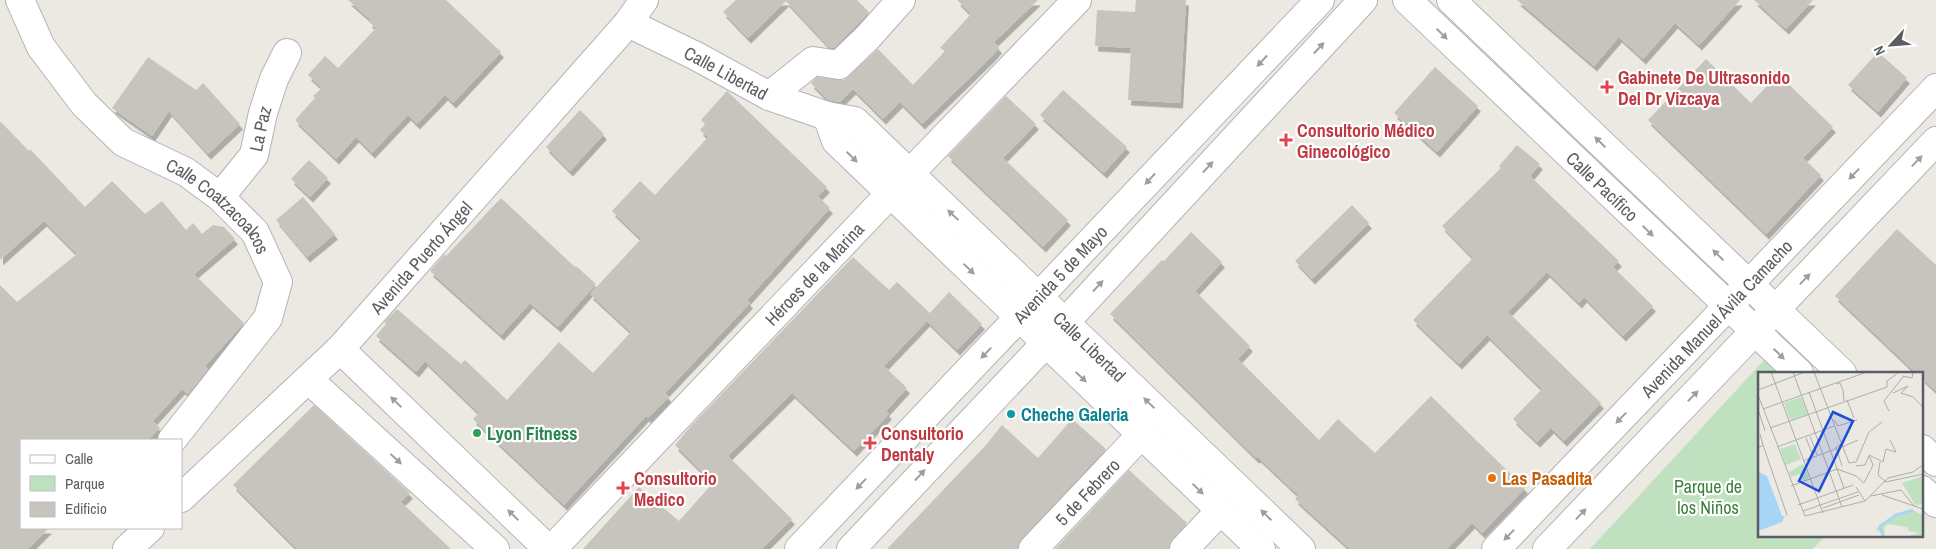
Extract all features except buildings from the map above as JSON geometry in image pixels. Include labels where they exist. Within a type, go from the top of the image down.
[{"type":"street","name":"Calle Coatzacoalcos","points":[[20,0],[41,47],[84,104],[123,142],[186,172],[220,197],[254,232],[278,282],[268,318],[173,439]]},
{"type":"street","name":"Avenida Puerto Ángel","points":[[182,497],[340,349],[628,22],[644,0]]},
{"type":"street","points":[[769,96],[813,61],[839,65],[868,37],[901,0]]},
{"type":"street","name":"Héroes de la Marina","points":[[552,549],[1077,0]]},
{"type":"street","name":"Avenida 5 de Mayo","points":[[799,549],[1320,0]]},
{"type":"street","name":"Avenida 5 de Mayo","points":[[851,549],[1045,344],[1363,0]]},
{"type":"street","name":"Calle Pacífico","points":[[1407,0],[1798,372]]},
{"type":"street","name":"Calle Pacífico","points":[[1452,0],[1841,372]]},
{"type":"street","name":"Calle Libertad","points":[[628,22],[769,96],[827,116],[855,121],[1301,549]]},
{"type":"street","name":"La Paz","points":[[220,197],[254,155],[263,113],[274,79],[287,53]]},
{"type":"street","name":"Avenida Manuel Ávila Camacho","points":[[1496,549],[1936,88]]},
{"type":"street","name":"Calle Libertad","points":[[827,116],[836,141],[1045,344],[1261,549]]},
{"type":"street","name":"Avenida Manuel Ávila Camacho","points":[[1547,549],[1936,141]]},
{"type":"street","points":[[340,349],[548,549]]},
{"type":"street","points":[[308,380],[495,549]]},
{"type":"street","name":"5 de Febrero","points":[[1033,549],[1141,435]]},
{"type":"street","points":[[1924,451],[1936,462]]},
{"type":"street","points":[[1924,492],[1936,503]]},
{"type":"street","points":[[1184,549],[1220,510]]},
{"type":"green space","name":"Parque de los Niños","points":[[1764,360],[1776,372],[1758,372],[1758,536],[1825,536],[1813,549],[1590,549]]},
{"type":"place","name":"Gabinete De Ultrasonido Del Dr Vizcaya","points":[[1607,87]]},
{"type":"place","name":"Consultorio Médico Ginecológico","points":[[1286,140]]},
{"type":"place","name":"Cheche Galeria","points":[[1011,414]]},
{"type":"place","name":"Lyon Fitness","points":[[477,433]]},
{"type":"place","name":"Consultorio Dentaly","points":[[870,443]]},
{"type":"place","name":"Las Pasadita","points":[[1492,478]]},
{"type":"place","name":"Consultorio Medico","points":[[623,488]]}]
